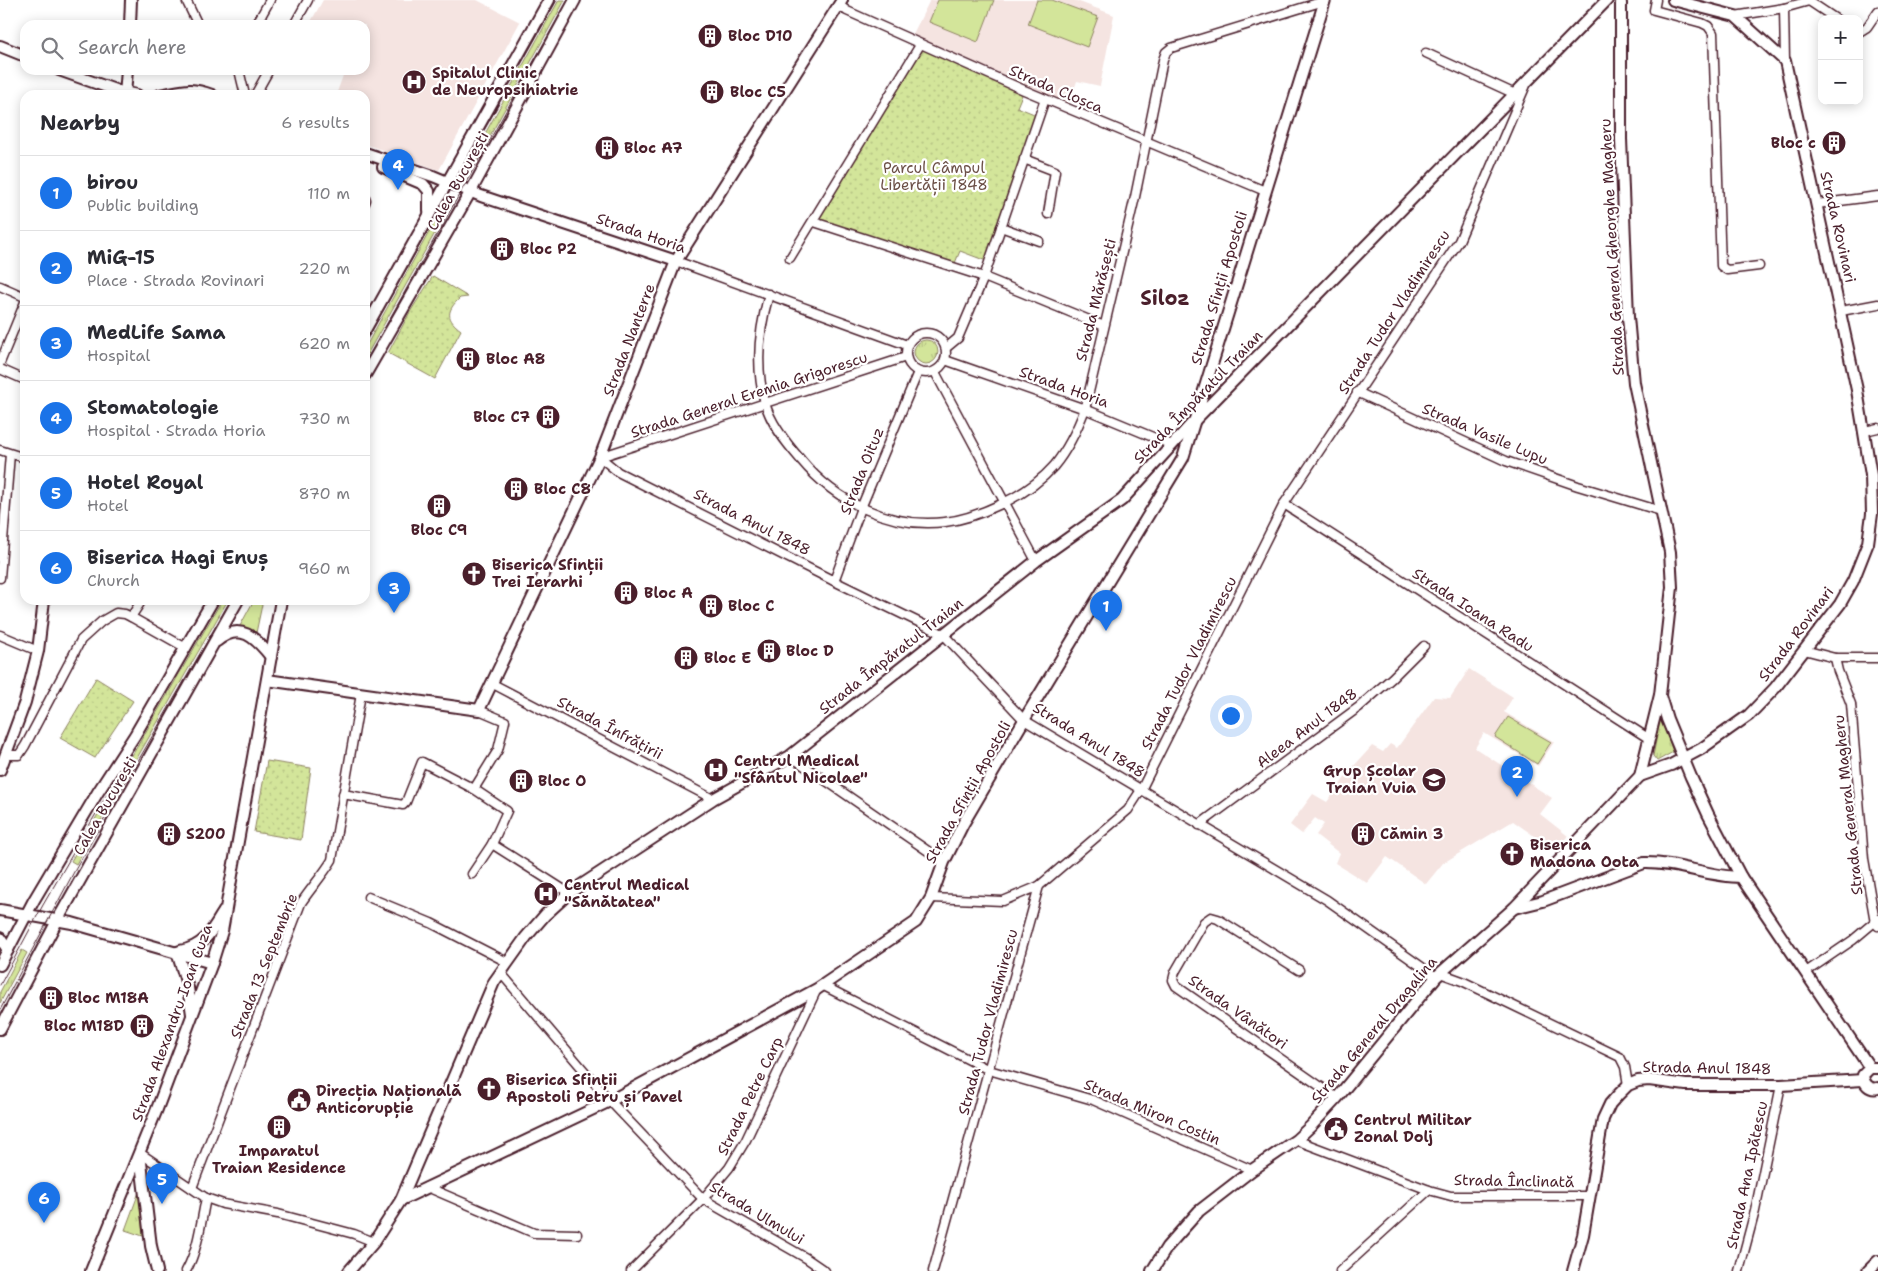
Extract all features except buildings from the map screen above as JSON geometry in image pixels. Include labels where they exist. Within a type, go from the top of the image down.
[{"type":"street","points":[[130,20],[131,0]]},
{"type":"street","points":[[186,0],[196,20]]},
{"type":"street","points":[[259,20],[270,0]]},
{"type":"street","points":[[297,20],[308,0]]},
{"type":"street","name":"Calea București","points":[[370,321],[549,0]]},
{"type":"street","name":"Calea București","points":[[370,366],[471,191],[575,0]]},
{"type":"street","name":"Strada Mărășești","points":[[769,294],[760,338],[761,383],[766,404],[787,445],[813,474],[839,496],[862,508],[896,519],[926,523],[946,522],[987,511],[1005,503],[1034,485],[1054,466],[1075,435],[1085,410],[1146,143],[1162,60],[1166,52],[1171,48],[1324,0]]},
{"type":"street","name":"Strada Sfinții Apostoli","points":[[401,1200],[610,1101],[819,987],[916,922],[931,898],[944,862],[963,824],[1183,458],[1324,0]]},
{"type":"street","name":"Strada Împăratul Traian","points":[[349,1271],[374,1242],[401,1200],[488,995],[500,972],[545,915],[569,893],[714,799],[790,756],[1036,561],[1122,500],[1195,420],[1607,0]]},
{"type":"street","points":[[1656,0],[1654,10],[1702,23],[1708,26],[1714,33],[1721,266],[1726,270],[1759,266]]},
{"type":"street","points":[[1673,0],[1735,16],[1784,8],[1809,1],[1830,15]]},
{"type":"street","name":"Strada General Gheorghe Magheru","points":[[1621,1],[1622,149],[1629,327],[1634,383],[1670,552],[1672,587],[1660,695],[1648,738]]},
{"type":"street","name":"Strada Cloșca","points":[[840,3],[847,11],[920,44],[1146,143],[1265,191]]},
{"type":"street","name":"Strada Nanterre","points":[[479,710],[600,457],[676,261],[840,3]]},
{"type":"street","name":"Strada Rovinari","points":[[1514,908],[1640,776],[1671,765],[1701,749],[1749,715],[1775,688],[1840,604],[1868,543],[1872,514],[1865,431],[1818,204],[1785,60],[1784,8]]},
{"type":"street","points":[[1863,30],[1867,27],[1878,11]]},
{"type":"street","points":[[1735,16],[1785,60]]},
{"type":"street","points":[[790,258],[814,222],[920,44]]},
{"type":"street","points":[[0,46],[20,54]]},
{"type":"street","points":[[1426,53],[1515,94]]},
{"type":"street","points":[[72,75],[113,90]]},
{"type":"street","points":[[125,90],[127,75]]},
{"type":"street","points":[[241,75],[243,90]]},
{"type":"street","points":[[258,90],[266,75]]},
{"type":"street","name":"Strada Tudor Vladimirescu","points":[[933,1271],[1039,886],[1128,810],[1141,790],[1284,504],[1459,241],[1528,81]]},
{"type":"street","points":[[182,90],[200,90]]},
{"type":"street","points":[[946,348],[958,338],[984,278],[1045,99]]},
{"type":"street","name":"Strada Horia","points":[[370,155],[676,261],[907,345]]},
{"type":"street","points":[[1024,159],[1055,171],[1048,214]]},
{"type":"street","points":[[370,161],[423,184],[429,192],[429,215]]},
{"type":"street","points":[[1818,204],[1878,196]]},
{"type":"street","points":[[814,222],[984,278],[1104,326]]},
{"type":"street","points":[[1001,228],[1039,241]]},
{"type":"street","points":[[0,286],[20,295]]},
{"type":"street","points":[[1841,311],[1878,304]]},
{"type":"street","points":[[0,363],[20,314]]},
{"type":"street","points":[[927,332],[939,337],[946,348],[945,360],[935,372],[918,372],[912,368],[906,356],[907,345],[915,335],[927,332]]},
{"type":"street","name":"Strada General Eremia Grigorescu","points":[[600,457],[766,404],[906,356]]},
{"type":"street","name":"Strada Horia","points":[[945,360],[1085,410],[1172,446]]},
{"type":"street","points":[[0,369],[20,378]]},
{"type":"street","name":"Strada Oituz","points":[[834,581],[918,372]]},
{"type":"street","points":[[935,372],[1036,561]]},
{"type":"street","name":"Strada Vasile Lupu","points":[[1357,392],[1506,461],[1578,486],[1661,511]]},
{"type":"street","points":[[1865,431],[1878,428]]},
{"type":"street","points":[[0,450],[20,457]]},
{"type":"street","points":[[0,578],[10,454]]},
{"type":"street","name":"Strada Anul 1848","points":[[600,457],[618,472],[943,634],[1024,720],[1326,900],[1438,975],[1462,981],[1620,1057],[1625,1067],[1628,1085],[1638,1081],[1649,1080],[1686,1084],[1780,1085],[1863,1080]]},
{"type":"street","name":"Strada Ioana Radu","points":[[1284,504],[1648,738]]},
{"type":"street","points":[[3,761],[25,702],[38,651],[43,605]]},
{"type":"street","points":[[131,617],[139,605]]},
{"type":"street","name":"Calea București","points":[[0,965],[25,916],[98,792],[135,735],[210,605]]},
{"type":"street","name":"Calea București","points":[[0,1029],[57,921],[235,605]]},
{"type":"street","name":"Strada Alexandru Ioan Cuza","points":[[92,1271],[140,1153],[212,963],[228,905],[280,605]]},
{"type":"street","points":[[3,761],[19,755],[81,640],[102,621],[116,613],[125,614],[186,648]]},
{"type":"street","points":[[214,643],[227,634],[238,632],[252,637],[271,657]]},
{"type":"street","points":[[0,636],[38,651]]},
{"type":"street","name":"Aleea Anul 1848","points":[[1200,825],[1359,707],[1424,646]]},
{"type":"street","points":[[1804,650],[1835,658],[1878,658]]},
{"type":"street","name":"Strada General Magheru","points":[[1835,658],[1851,704],[1864,859],[1877,922]]},
{"type":"street","points":[[267,680],[479,710],[505,721],[498,750],[474,789]]},
{"type":"street","name":"Strada Înfrățirii","points":[[493,684],[714,799]]},
{"type":"street","name":"Strada 13 Septembrie","points":[[192,1188],[301,903],[326,871],[332,860],[361,694]]},
{"type":"street","name":"Strada General Gheorghe Magheru","points":[[1660,695],[1667,719],[1683,758],[1708,814],[1741,877],[1874,1068]]},
{"type":"street","points":[[1640,776],[1648,738]]},
{"type":"street","points":[[790,756],[944,862]]},
{"type":"street","points":[[343,794],[403,805],[406,802],[422,762],[474,789],[507,811],[492,844],[472,874]]},
{"type":"street","points":[[492,844],[569,893]]},
{"type":"street","name":"Strada General Dragalina","points":[[1152,1271],[1167,1246],[1200,1211],[1252,1170],[1296,1140],[1337,1098],[1438,975],[1514,908],[1543,901],[1644,864],[1658,863],[1727,877],[1741,877]]},
{"type":"street","points":[[931,898],[1003,901],[1039,886]]},
{"type":"street","points":[[368,897],[431,923],[507,962]]},
{"type":"street","points":[[176,952],[192,949],[205,940],[228,905]]},
{"type":"street","points":[[0,910],[57,921],[212,963]]},
{"type":"street","name":"Strada Vânători","points":[[1299,970],[1218,919],[1211,917],[1204,922],[1175,972],[1173,980],[1176,986],[1337,1098]]},
{"type":"street","points":[[1806,972],[1830,957],[1877,922]]},
{"type":"street","points":[[0,938],[8,950]]},
{"type":"street","points":[[176,952],[188,988],[192,1016]]},
{"type":"street","name":"Strada Ulmului","points":[[500,972],[610,1101],[703,1199],[799,1253],[825,1271]]},
{"type":"street","name":"Strada Miron Costin","points":[[819,987],[989,1070],[1093,1100],[1252,1170]]},
{"type":"street","name":"Strada Petre Carp","points":[[631,1271],[703,1199],[729,1168],[746,1140],[819,987]]},
{"type":"street","points":[[1874,1068],[1866,1071],[1863,1080],[1868,1087],[1878,1088]]},
{"type":"street","points":[[1573,1271],[1583,1235],[1602,1119],[1610,1104],[1628,1085]]},
{"type":"street","name":"Strada Ana Ipătescu","points":[[1740,1271],[1756,1211],[1780,1085]]},
{"type":"street","name":"Strada Înclinată","points":[[1296,1140],[1429,1190],[1451,1196],[1590,1196]]},
{"type":"street","points":[[140,1153],[206,1198],[223,1204],[286,1216],[374,1242]]},
{"type":"street","points":[[140,1153],[151,1246],[157,1271]]},
{"type":"street","points":[[427,1188],[534,1233],[577,1234]]},
{"type":"street","points":[[1340,1271],[1429,1190]]},
{"type":"street","points":[[186,1271],[199,1231],[206,1198]]},
{"type":"street","points":[[1868,1271],[1878,1261]]},
{"type":"shaded area","name":"Spitalul Clinic de Neuropsihiatrie","points":[[323,0],[477,0],[520,22],[439,170],[370,146],[370,90],[338,90],[343,75],[370,75],[370,20],[312,20]]},
{"type":"shaded area","points":[[930,0],[1074,0],[1114,15],[1100,86],[1077,81],[1067,109],[910,40]]},
{"type":"shaded area","name":"Grup Școlar Traian Vuia","points":[[1469,669],[1513,697],[1504,712],[1554,742],[1538,766],[1484,733],[1475,748],[1552,798],[1540,814],[1568,836],[1554,850],[1513,821],[1443,863],[1426,884],[1387,857],[1367,883],[1335,863],[1339,853],[1316,835],[1324,824],[1315,818],[1302,834],[1290,825],[1313,794],[1327,802],[1353,767],[1372,746],[1383,752],[1390,744],[1397,748],[1434,697],[1450,698]]},
{"type":"green space","points":[[559,0],[565,0],[476,161],[471,159]]},
{"type":"green space","points":[[938,0],[994,0],[978,42],[929,22]]},
{"type":"green space","points":[[1037,0],[1052,0],[1098,17],[1087,47],[1028,24]]},
{"type":"green space","name":"Parcul Câmpul Libertății 1848","points":[[920,45],[1024,90],[1017,107],[1039,116],[989,262],[960,251],[953,268],[814,222]]},
{"type":"green space","points":[[444,205],[449,208],[370,349],[370,339]]},
{"type":"green space","points":[[433,276],[468,297],[460,298],[450,311],[450,318],[461,330],[435,379],[388,353],[410,312]]},
{"type":"green space","points":[[926,340],[935,343],[938,352],[935,361],[926,364],[917,361],[914,352],[917,343]]},
{"type":"green space","points":[[219,605],[225,605],[76,864],[71,861]]},
{"type":"green space","points":[[251,605],[262,605],[256,633],[240,626]]},
{"type":"green space","points":[[96,678],[133,701],[95,758],[60,738]]},
{"type":"green space","points":[[1661,715],[1673,752],[1657,761],[1653,756]]},
{"type":"green space","points":[[1508,717],[1551,742],[1537,764],[1495,737]]},
{"type":"green space","points":[[267,761],[311,768],[301,840],[254,832]]},
{"type":"green space","points":[[22,950],[27,953],[0,1003],[0,992]]},
{"type":"green space","points":[[139,1192],[143,1236],[125,1230]]},
{"type":"tram line","points":[[370,334],[557,0]]},
{"type":"tram line","points":[[370,354],[568,0]]},
{"type":"tram line","points":[[0,985],[43,905],[217,605]]},
{"type":"tram line","points":[[0,1010],[75,870],[228,605]]},
{"type":"place","name":"Bloc D10","points":[[710,36]]},
{"type":"place","name":"Spitalul Clinic de Neuropsihiatrie","points":[[414,82]]},
{"type":"place","name":"Bloc C5","points":[[712,92]]},
{"type":"place","name":"Bloc c","points":[[1834,143]]},
{"type":"place","name":"Bloc A7","points":[[607,148]]},
{"type":"place","name":"Stomatologie","points":[[398,190]]},
{"type":"place","name":"Bloc P2","points":[[502,249]]},
{"type":"place","name":"Bloc A8","points":[[468,359]]},
{"type":"place","name":"Bloc C7","points":[[548,417]]},
{"type":"place","name":"Bloc C8","points":[[516,489]]},
{"type":"place","name":"Bloc C9","points":[[439,506]]},
{"type":"place","name":"Biserica Sfinții Trei Ierarhi","points":[[474,574]]},
{"type":"place","name":"Bloc A","points":[[626,593]]},
{"type":"place","name":"Bloc C","points":[[711,606]]},
{"type":"place","name":"MedLife Sama","points":[[394,613]]},
{"type":"place","name":"birou","points":[[1106,631]]},
{"type":"place","name":"Bloc D","points":[[769,651]]},
{"type":"place","name":"Bloc E","points":[[686,658]]},
{"type":"place","name":"Centrul Medical \"Sfântul Nicolae\"","points":[[716,770]]},
{"type":"place","name":"Grup Școlar Traian Vuia","points":[[1434,780]]},
{"type":"place","name":"Bloc O","points":[[521,781]]},
{"type":"place","name":"MiG-15","points":[[1517,797]]},
{"type":"place","name":"S200","points":[[169,834]]},
{"type":"place","name":"Cămin 3","points":[[1363,834]]},
{"type":"place","name":"Biserica Madona Oota","points":[[1512,854]]},
{"type":"place","name":"Centrul Medical \"Sănătatea\"","points":[[546,894]]},
{"type":"place","name":"Bloc M18A","points":[[51,998]]},
{"type":"place","name":"Bloc M18D","points":[[142,1026]]},
{"type":"place","name":"Biserica Sfinții Apostoli Petru și Pavel","points":[[489,1089]]},
{"type":"place","name":"Direcția Națională Anticorupție","points":[[299,1100]]},
{"type":"place","name":"Imparatul Traian Residence","points":[[279,1127]]},
{"type":"place","name":"Centrul Militar Zonal Dolj","points":[[1336,1129]]},
{"type":"place","name":"Hotel Royal","points":[[162,1204]]},
{"type":"place","name":"Biserica Hagi Enuș","points":[[44,1223]]},
{"type":"district","name":"Siloz","points":[[1165,298]]}]
